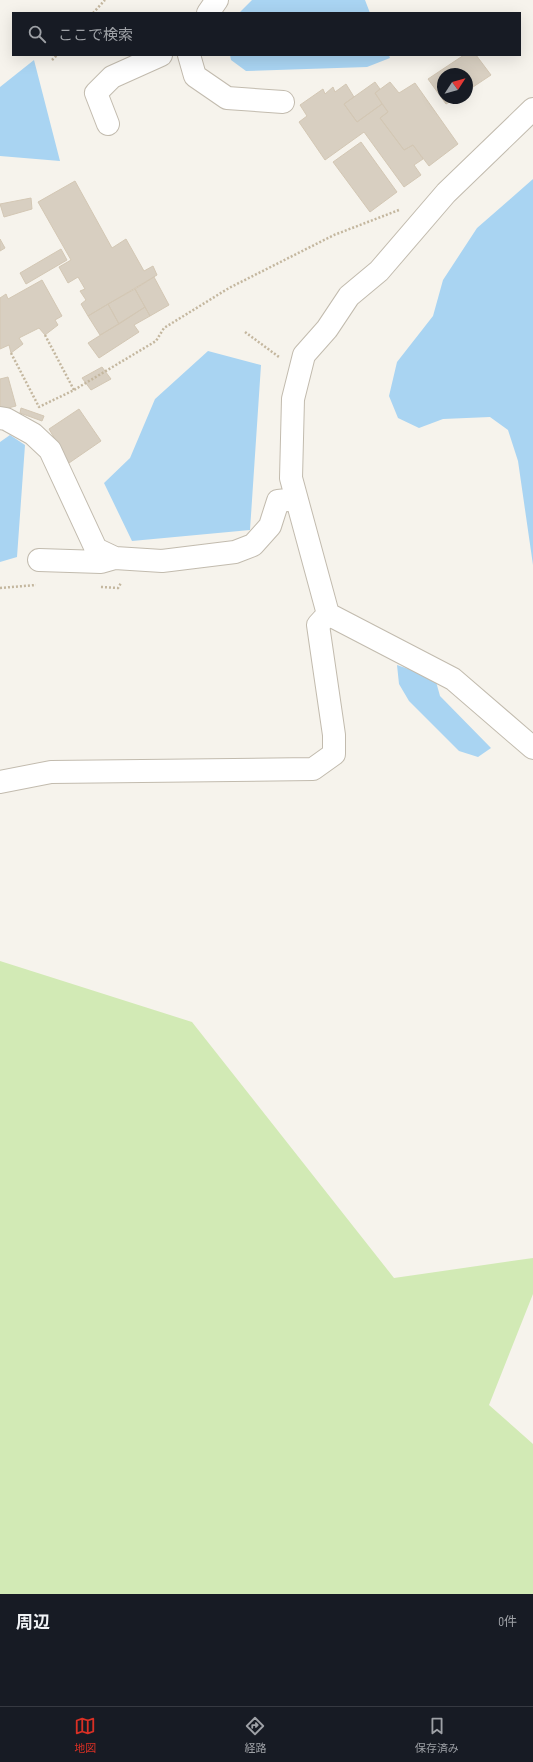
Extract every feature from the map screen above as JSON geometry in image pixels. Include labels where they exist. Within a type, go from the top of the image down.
[{"type":"street","points":[[209,12],[217,0]]},
{"type":"street","points":[[108,124],[96,93],[112,76],[159,56]]},
{"type":"street","points":[[189,56],[195,76],[227,98],[283,102]]},
{"type":"street","points":[[533,109],[446,193],[379,270],[349,296],[327,329],[304,356],[294,399],[291,478],[328,614],[454,679],[533,748]]},
{"type":"street","points":[[0,418],[6,419],[33,434],[50,450],[96,549],[115,558]]},
{"type":"street","points":[[39,560],[101,562],[115,558],[162,561],[235,552],[253,545],[270,526],[278,501],[296,499]]},
{"type":"street","points":[[0,782],[52,772],[313,769],[334,754],[334,735],[318,625],[328,614]]},
{"type":"path","points":[[95,12],[105,0]]},
{"type":"path","points":[[52,60],[56,56]]},
{"type":"path","points":[[11,353],[39,407],[74,390],[156,340],[164,328],[229,288],[334,235],[401,209]]},
{"type":"path","points":[[45,335],[74,390]]},
{"type":"green space","points":[[0,961],[192,1022],[394,1278],[533,1258],[533,1294],[489,1405],[533,1444],[533,1594],[0,1594]]},
{"type":"water","points":[[252,0],[365,0],[370,12],[240,12]]},
{"type":"water","points":[[230,56],[389,56],[390,58],[367,67],[246,71],[231,60]]},
{"type":"water","points":[[34,60],[60,161],[0,156],[0,87]]},
{"type":"water","points":[[533,179],[533,565],[518,461],[508,430],[490,417],[443,419],[419,428],[398,418],[389,396],[397,362],[433,316],[443,280],[477,228]]},
{"type":"water","points":[[208,351],[261,365],[250,530],[132,541],[104,483],[130,458],[155,399]]},
{"type":"water","points":[[10,435],[25,445],[17,557],[0,562],[0,442]]},
{"type":"water","points":[[397,665],[435,678],[440,696],[491,748],[478,757],[459,751],[409,701],[399,684]]},
{"type":"building","points":[[462,56],[477,56],[491,75],[473,87],[473,68],[444,68]]},
{"type":"building","points":[[437,73],[437,92],[428,79]]},
{"type":"building","points":[[375,82],[380,89],[375,93],[382,104],[357,122],[344,104]]},
{"type":"building","points":[[390,82],[399,93],[415,83],[458,144],[429,166],[413,145],[404,150],[380,118],[388,112],[375,93]]},
{"type":"building","points":[[346,84],[354,97],[344,104],[357,122],[382,104],[388,112],[380,118],[404,150],[413,145],[423,159],[414,165],[421,175],[404,187],[364,132],[325,160],[299,122],[307,116],[300,105],[323,89],[325,94],[333,87],[335,92]]},
{"type":"building","points":[[361,142],[397,192],[370,212],[333,162]]},
{"type":"building","points":[[75,181],[112,248],[126,239],[144,271],[153,266],[157,275],[88,316],[81,304],[86,300],[80,291],[85,289],[78,277],[68,283],[59,267],[71,260],[38,202]]},
{"type":"building","points":[[31,198],[32,209],[4,217],[0,204]]},
{"type":"building","points":[[0,239],[5,248],[0,251]]},
{"type":"building","points":[[61,249],[67,260],[26,284],[20,273]]},
{"type":"building","points":[[154,277],[169,305],[150,316],[135,289]]},
{"type":"building","points":[[42,280],[62,316],[55,320],[58,325],[45,335],[39,328],[19,338],[23,344],[11,353],[9,345],[0,349],[0,298],[6,294],[8,299]]},
{"type":"building","points":[[135,289],[145,307],[119,324],[108,304]]},
{"type":"building","points":[[108,304],[119,324],[100,335],[88,316]]},
{"type":"building","points":[[145,307],[150,316],[134,325],[139,332],[99,358],[88,343]]},
{"type":"building","points":[[102,367],[111,379],[91,390],[82,378]]},
{"type":"building","points":[[8,377],[16,406],[0,410],[0,379]]},
{"type":"building","points":[[21,408],[44,416],[42,421],[20,413]]},
{"type":"building","points":[[79,409],[101,441],[69,463],[49,429]]}]
